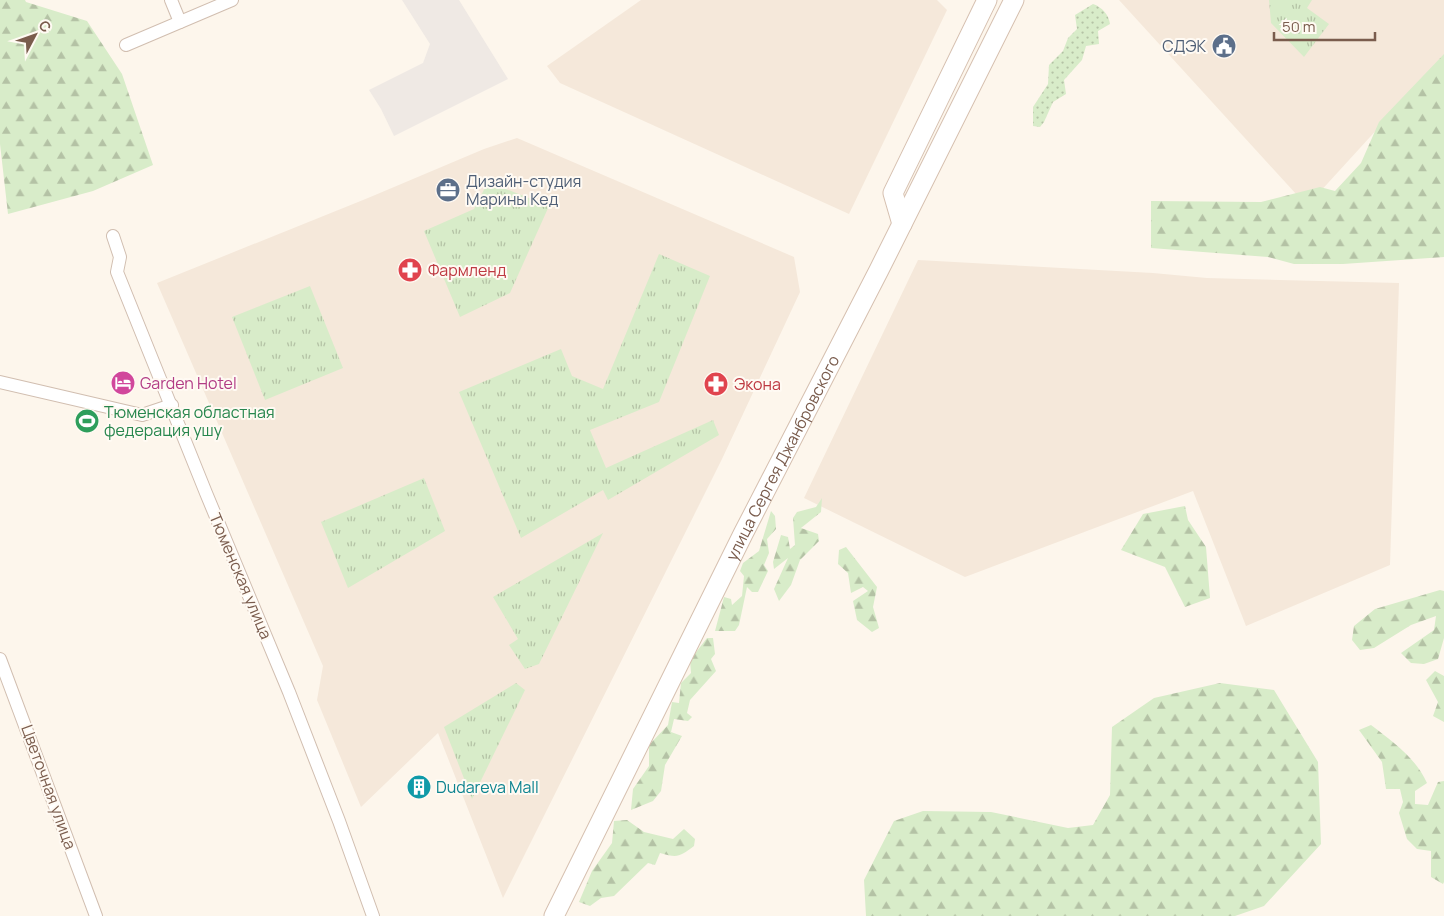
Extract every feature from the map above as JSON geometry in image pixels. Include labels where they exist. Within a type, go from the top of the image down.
[{"type":"street","points":[[171,0],[180,22]]},
{"type":"street","points":[[126,45],[232,0]]},
{"type":"street","points":[[902,224],[893,193],[986,0]]},
{"type":"street","name":"улица Сергея Джанбровского","points":[[554,916],[743,534],[1014,0]]},
{"type":"street","name":"Тюменская улица","points":[[113,236],[120,257],[117,272],[289,692],[339,821],[373,916]]},
{"type":"street","points":[[0,382],[142,416],[172,405]]},
{"type":"street","name":"Цветочная улица","points":[[0,659],[96,916]]},
{"type":"shaded area","points":[[402,0],[459,0],[508,79],[394,136],[369,90],[423,63],[430,44]]},
{"type":"shaded area","points":[[641,0],[937,0],[947,10],[849,214],[560,83],[547,66]]},
{"type":"shaded area","points":[[1119,0],[1444,0],[1444,56],[1307,206]]},
{"type":"shaded area","points":[[517,138],[794,257],[800,292],[722,459],[503,898],[438,733],[361,807],[317,700],[323,666],[157,283],[484,149]]},
{"type":"shaded area","points":[[918,260],[1153,273],[1207,278],[1399,283],[1390,565],[1246,626],[1193,491],[965,577],[804,498]]},
{"type":"green space","points":[[0,0],[25,0],[26,2],[87,21],[122,74],[153,165],[93,191],[8,214],[0,144]]},
{"type":"green space","points":[[1269,0],[1312,0],[1307,8],[1329,24],[1304,57],[1271,23]]},
{"type":"green space","points":[[1093,4],[1105,12],[1110,24],[1098,31],[1099,44],[1086,46],[1082,60],[1064,80],[1066,94],[1053,102],[1040,127],[1033,126],[1033,107],[1048,84],[1049,65],[1063,51],[1068,38],[1077,29],[1075,15]]},
{"type":"green space","points":[[1444,54],[1444,257],[1343,264],[1294,264],[1268,257],[1151,248],[1151,201],[1261,202],[1320,187],[1335,191],[1361,163],[1379,122]]},
{"type":"green space","points":[[488,182],[549,206],[510,293],[460,317],[424,231],[474,209]]},
{"type":"green space","points":[[659,254],[710,276],[659,402],[590,430],[606,468],[713,420],[719,435],[608,500],[603,490],[521,538],[459,392],[561,349],[572,376],[603,389]]},
{"type":"green space","points":[[310,286],[343,368],[265,400],[232,317]]},
{"type":"green space","points":[[424,478],[445,531],[348,588],[321,522]]},
{"type":"green space","points":[[822,498],[821,512],[801,528],[818,534],[819,541],[800,560],[791,585],[779,601],[774,589],[788,558],[774,569],[773,562],[781,535],[788,537],[790,549],[795,545],[793,518],[797,512],[816,507]]},
{"type":"green space","points":[[1185,506],[1188,520],[1206,547],[1210,598],[1185,607],[1165,567],[1121,550],[1143,514]]},
{"type":"green space","points":[[771,511],[775,516],[776,529],[767,539],[769,553],[764,565],[768,571],[758,592],[752,592],[747,587],[739,625],[735,631],[715,631],[724,597],[731,599],[732,605],[742,596],[744,576],[740,571],[743,563],[759,551]]},
{"type":"green space","points":[[603,533],[539,664],[525,669],[509,645],[518,639],[493,597]]},
{"type":"green space","points":[[846,547],[877,587],[873,607],[879,628],[872,632],[857,620],[853,601],[868,591],[863,587],[851,593],[848,573],[838,564],[839,550]]},
{"type":"green space","points":[[1440,590],[1444,591],[1444,638],[1438,659],[1424,664],[1411,663],[1401,653],[1434,630],[1436,616],[1411,625],[1374,648],[1360,650],[1352,640],[1354,626],[1375,609]]},
{"type":"green space","points":[[707,638],[713,638],[715,654],[711,659],[716,671],[690,700],[687,713],[692,717],[688,721],[674,719],[671,732],[682,736],[665,765],[661,791],[653,801],[631,810],[633,789],[649,766],[649,745],[668,725],[672,702],[679,703],[681,683],[691,673],[690,660]]},
{"type":"green space","points":[[1435,671],[1444,676],[1444,722],[1433,716],[1438,702],[1426,680]]},
{"type":"green space","points":[[516,683],[525,690],[472,799],[444,727]]},
{"type":"green space","points":[[1220,683],[1274,690],[1318,762],[1321,844],[1264,906],[1235,916],[866,916],[864,880],[894,821],[923,811],[991,812],[1068,828],[1093,825],[1110,795],[1112,727],[1154,698]]},
{"type":"green space","points":[[1371,725],[1403,751],[1422,774],[1427,783],[1415,791],[1415,804],[1428,805],[1438,782],[1444,781],[1443,884],[1431,877],[1431,851],[1417,849],[1407,839],[1399,813],[1403,802],[1400,789],[1386,789],[1382,762],[1359,730]]},
{"type":"green space","points":[[627,820],[644,832],[673,839],[684,829],[695,839],[694,846],[678,856],[660,853],[655,865],[648,863],[614,896],[601,898],[590,906],[579,902],[592,871],[612,843],[614,821]]},
{"type":"place","name":"СДЭК","points":[[1224,46]]},
{"type":"place","name":"Дизайн-студия Марины Кед","points":[[448,190]]},
{"type":"place","name":"Фармленд","points":[[410,270]]},
{"type":"place","name":"Garden Hotel","points":[[123,383]]},
{"type":"place","name":"Экона","points":[[716,384]]},
{"type":"place","name":"Тюменская областная федерация ушу","points":[[87,421]]},
{"type":"place","name":"Dudareva Mall","points":[[419,787]]}]
